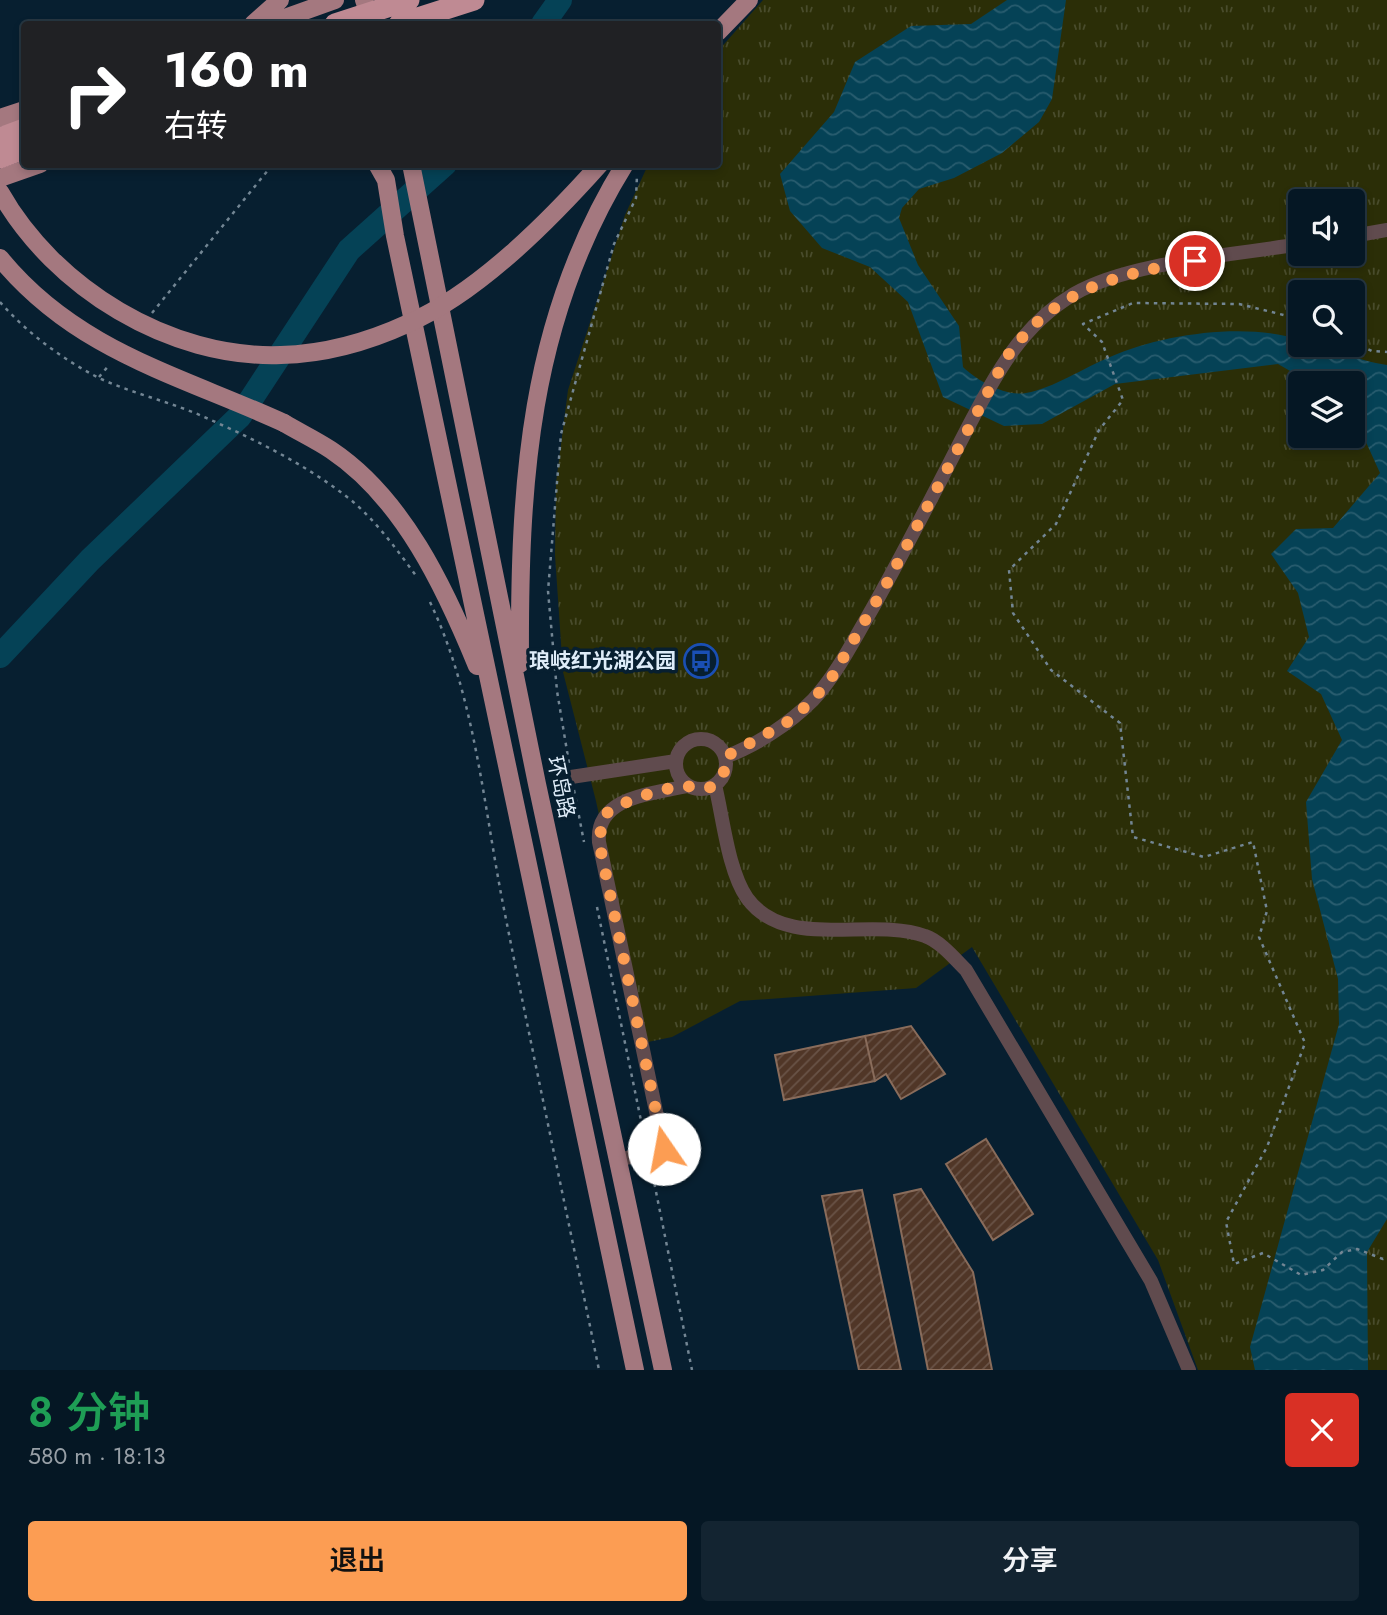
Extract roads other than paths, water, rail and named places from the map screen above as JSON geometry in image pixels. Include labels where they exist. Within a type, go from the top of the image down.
[{"type":"highway","points":[[344,21],[409,0]]},
{"type":"highway","points":[[408,21],[474,0]]},
{"type":"highway","points":[[0,138],[21,130]]},
{"type":"highway","points":[[0,158],[21,150]]},
{"type":"main road","points":[[258,21],[270,13],[280,0]]},
{"type":"main road","points":[[276,21],[335,0],[341,21]]},
{"type":"main road","points":[[364,0],[371,21]]},
{"type":"main road","points":[[721,29],[749,0]]},
{"type":"main road","points":[[0,118],[21,111]]},
{"type":"main road","points":[[0,178],[29,168]]},
{"type":"main road","name":"环岛路","points":[[412,168],[423,211],[521,703],[663,1370]]},
{"type":"main road","points":[[0,192],[49,257],[85,287],[130,317],[161,332],[219,349],[281,355],[339,347],[410,323],[465,290],[498,263],[596,168]]},
{"type":"main road","points":[[521,703],[520,557],[527,456],[545,350],[561,297],[600,208],[623,168]]},
{"type":"main road","points":[[381,170],[635,1370]]},
{"type":"main road","points":[[0,258],[57,315],[105,346],[243,404],[331,450],[358,472],[385,503],[437,576],[495,710]]},
{"type":"street","points":[[1365,234],[1387,230]]},
{"type":"street","points":[[725,757],[786,723],[813,700],[832,677],[887,583],[993,380],[1027,331],[1059,304],[1088,287],[1143,270],[1288,246]]},
{"type":"street","points":[[618,1160],[664,1149],[599,842],[600,828],[603,817],[616,805],[687,786],[702,790],[715,785],[724,773],[725,757],[716,745],[702,739],[681,748],[676,761],[678,775],[687,786]]},
{"type":"street","points":[[571,777],[676,761]]},
{"type":"street","points":[[715,785],[736,874],[748,899],[772,920],[804,928],[909,932],[928,937],[966,970],[1151,1281],[1189,1370]]},
{"type":"water","points":[[1007,0],[1066,0],[1052,99],[1039,122],[1002,153],[954,178],[919,189],[902,208],[899,218],[918,265],[959,326],[963,367],[992,386],[1018,394],[1026,393],[1047,387],[1100,362],[1154,342],[1230,331],[1288,337],[1288,357],[1354,357],[1387,365],[1387,1219],[1367,1252],[1368,1370],[1255,1370],[1250,1347],[1339,1024],[1338,979],[1312,879],[1306,802],[1342,740],[1321,694],[1287,671],[1309,637],[1298,593],[1271,554],[1296,529],[1333,528],[1380,473],[1365,440],[1365,371],[1290,371],[1278,364],[1115,384],[1042,424],[1004,426],[943,397],[908,302],[870,267],[822,248],[790,211],[780,174],[834,112],[855,62],[911,26],[971,24]]},
{"type":"waterway","points":[[545,21],[560,0]]},
{"type":"waterway","points":[[0,656],[90,560],[240,416],[349,250],[441,168]]},
{"type":"place","name":"琅岐红光湖公园","points":[[701,661]]}]
